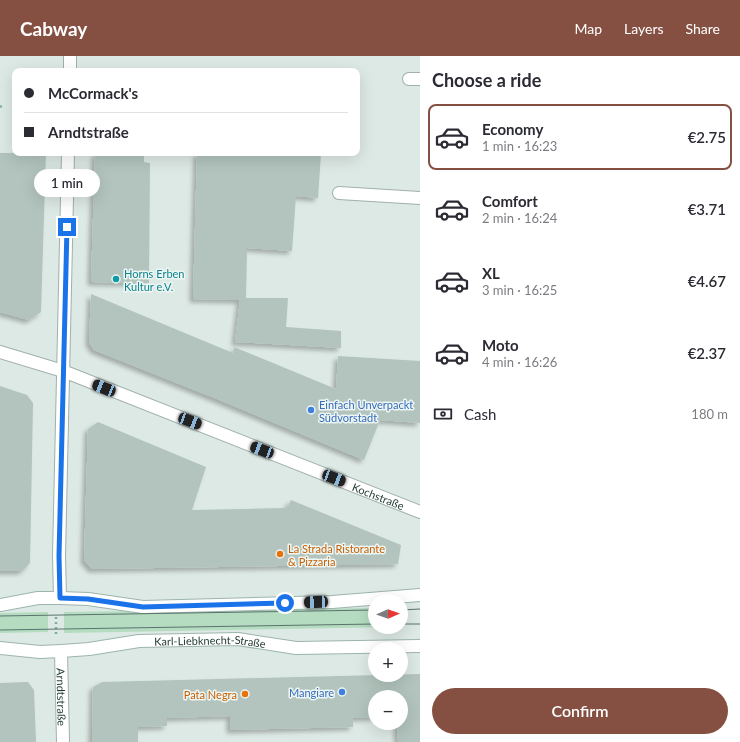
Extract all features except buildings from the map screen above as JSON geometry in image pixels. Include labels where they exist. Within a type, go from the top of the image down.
[{"type":"street","points":[[70,56],[70,68]]},
{"type":"street","points":[[60,598],[59,556],[68,156]]},
{"type":"street","points":[[339,193],[420,198]]},
{"type":"street","name":"Kochstraße","points":[[0,352],[63,371],[420,512]]},
{"type":"street","points":[[0,605],[38,598],[88,599],[143,607],[332,602],[420,595]]},
{"type":"street","name":"Karl-Liebknecht-Straße","points":[[0,648],[40,652],[89,649],[139,641],[238,639],[296,648],[420,646]]},
{"type":"street","name":"Arndtstraße","points":[[62,651],[63,742]]},
{"type":"path","points":[[56,612],[56,640]]},
{"type":"green space","points":[[368,608],[368,627],[64,633],[64,612]]},
{"type":"green space","points":[[48,612],[48,632],[0,633],[0,613]]},
{"type":"tram line","points":[[408,610],[420,609]]},
{"type":"tram line","points":[[0,616],[368,610]]},
{"type":"tram line","points":[[0,630],[368,624]]},
{"type":"tram line","points":[[408,624],[420,624]]},
{"type":"place","name":"Horns Erben Kultur e.V.","points":[[116,279]]},
{"type":"place","name":"Einfach Unverpackt Südvorstadt","points":[[311,410]]},
{"type":"place","name":"La Strada Ristorante & Pizzaria","points":[[280,554]]},
{"type":"place","name":"Mangiare","points":[[342,692]]},
{"type":"place","name":"Pata Negra","points":[[245,694]]},
{"type":"route","points":[[67,227],[59,556],[60,598],[88,599],[143,607],[285,603]]}]
